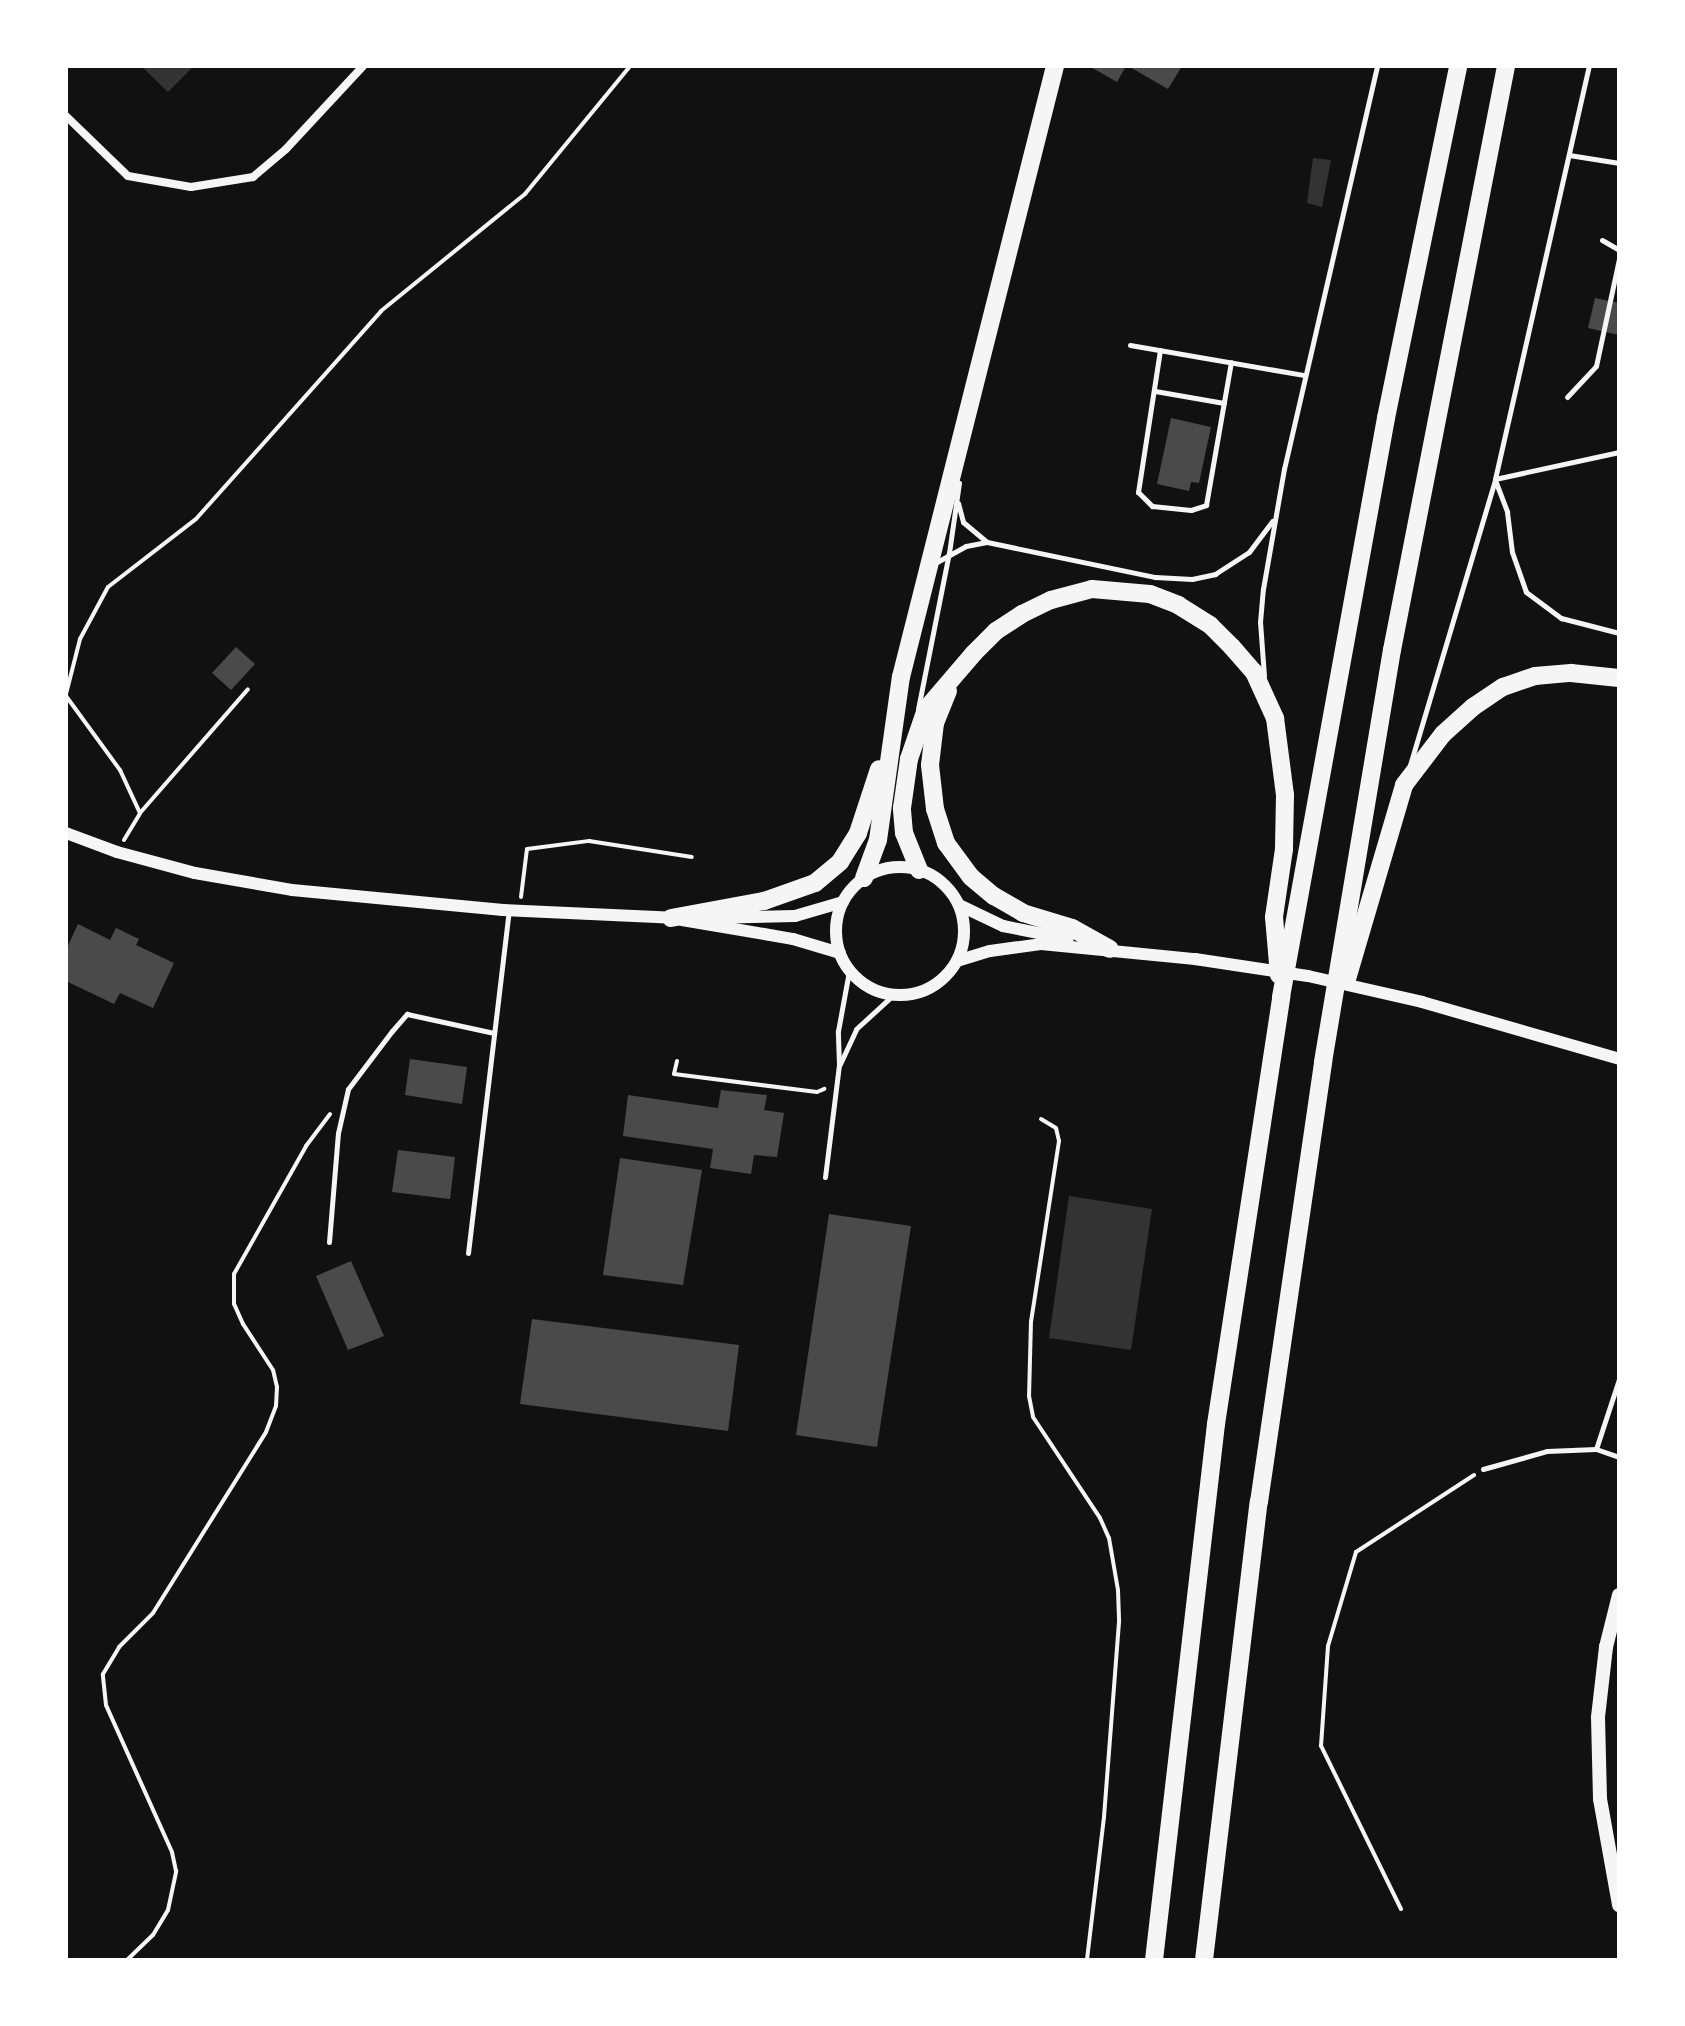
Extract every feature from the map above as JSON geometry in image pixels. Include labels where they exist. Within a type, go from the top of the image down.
[{"type":"highway","points":[[671,918],[792,893],[815,883],[840,862],[858,833],[892,728],[924,586],[1055,66]]},
{"type":"highway","points":[[1154,1960],[1216,1424],[1281,997],[1386,418],[1458,66]]},
{"type":"highway","points":[[1204,1960],[1259,1502],[1323,1062],[1392,650],[1506,66]]},
{"type":"highway","points":[[919,870],[904,833],[902,808],[914,742],[926,709],[996,631],[1031,609],[1073,593],[1121,590],[1150,594],[1178,605],[1210,625],[1254,672],[1266,695],[1281,747],[1285,795],[1284,849],[1274,917],[1281,997]]},
{"type":"highway","points":[[1323,1062],[1404,785],[1443,734],[1473,707],[1503,687],[1535,676],[1571,673],[1619,678]]},
{"type":"highway","points":[[954,676],[935,723],[930,765],[935,809],[946,843],[971,877],[994,896],[1023,913],[1072,928],[1110,949]]},
{"type":"highway","points":[[864,878],[878,840],[892,728]]},
{"type":"main road","points":[[1619,1595],[1601,1682],[1598,1742],[1600,1799],[1619,1905]]},
{"type":"street","points":[[66,116],[128,176],[191,187],[253,177],[286,149],[363,66]]},
{"type":"street","points":[[66,833],[117,852],[195,873],[292,890],[412,902],[514,911],[671,918],[795,916],[843,902]]},
{"type":"street","points":[[891,868],[919,870],[942,884],[959,905],[964,924],[957,961],[946,977],[930,988],[912,995],[892,996],[861,983],[849,971],[840,953],[837,919],[843,902],[864,878],[891,868]]},
{"type":"street","points":[[959,905],[1003,926],[1110,949]]},
{"type":"street","points":[[671,918],[793,939],[840,953]]},
{"type":"street","points":[[957,961],[1016,946],[1110,949],[1195,959],[1308,976],[1422,1002],[1619,1059]]},
{"type":"lane","points":[[1266,695],[1260,622],[1275,517],[1304,375],[1377,66]]},
{"type":"lane","points":[[1404,785],[1495,479],[1589,66]]},
{"type":"lane","points":[[1569,155],[1619,163]]},
{"type":"lane","points":[[1602,240],[1619,250]]},
{"type":"lane","points":[[1567,397],[1596,366],[1619,259]]},
{"type":"lane","points":[[1130,345],[1304,375]]},
{"type":"lane","points":[[1160,350],[1138,492],[1152,506],[1191,510],[1206,505],[1231,362]]},
{"type":"lane","points":[[1155,391],[1224,403]]},
{"type":"lane","points":[[914,742],[974,394]]},
{"type":"lane","points":[[1495,479],[1619,452]]},
{"type":"lane","points":[[1495,479],[1507,512],[1512,552],[1526,592],[1561,618],[1619,633]]},
{"type":"lane","points":[[957,497],[963,522],[987,542]]},
{"type":"lane","points":[[924,586],[937,562],[949,553],[987,542],[1155,577],[1192,579],[1215,574],[1249,552],[1275,517]]},
{"type":"lane","points":[[468,1253],[494,1033],[514,911]]},
{"type":"lane","points":[[825,1177],[838,1085],[838,1031],[849,971]]},
{"type":"lane","points":[[839,1065],[856,1029],[892,996]]},
{"type":"lane","points":[[329,1242],[338,1133],[348,1089],[407,1014],[494,1033]]},
{"type":"lane","points":[[1596,1449],[1619,1379]]},
{"type":"lane","points":[[1483,1469],[1547,1451],[1596,1449],[1619,1457]]},
{"type":"path","points":[[140,813],[120,770],[66,695],[80,639],[108,587],[196,519],[381,311],[525,194],[630,66]]},
{"type":"path","points":[[117,852],[140,813],[248,689]]},
{"type":"path","points":[[514,911],[527,849],[589,841],[692,857]]},
{"type":"path","points":[[677,1061],[674,1074],[817,1092],[838,1085]]},
{"type":"path","points":[[127,1960],[153,1935],[168,1910],[176,1871],[168,1842],[106,1705],[103,1674],[113,1654],[153,1613],[266,1432],[276,1406],[277,1387],[273,1370],[234,1304],[234,1274],[306,1146],[348,1089]]},
{"type":"path","points":[[1041,1119],[1056,1128],[1059,1141],[1031,1321],[1029,1396],[1033,1417],[1100,1518],[1109,1538],[1118,1590],[1119,1622],[1104,1817],[1087,1960]]},
{"type":"path","points":[[1401,1909],[1321,1746],[1328,1646],[1356,1552],[1483,1469]]},
{"type":"shaded area","points":[[141,66],[194,66],[168,92]]},
{"type":"shaded area","points":[[1313,158],[1331,160],[1322,207],[1307,203]]},
{"type":"shaded area","points":[[1069,1196],[1152,1209],[1131,1350],[1049,1338]]},
{"type":"building","points":[[1089,66],[1126,66],[1117,82]]},
{"type":"building","points":[[1128,66],[1182,66],[1168,89]]},
{"type":"building","points":[[1595,298],[1619,303],[1619,335],[1588,328]]},
{"type":"building","points":[[1171,418],[1211,427],[1199,483],[1191,482],[1189,491],[1157,484]]},
{"type":"building","points":[[236,647],[255,664],[231,690],[212,673]]},
{"type":"building","points":[[78,924],[110,940],[116,928],[139,939],[136,945],[174,963],[153,1008],[120,993],[114,1004],[66,981],[66,950]]},
{"type":"building","points":[[410,1059],[467,1067],[462,1104],[405,1095]]},
{"type":"building","points":[[721,1090],[767,1095],[764,1110],[784,1113],[777,1157],[754,1155],[751,1174],[710,1168],[713,1149],[623,1136],[628,1095],[718,1108]]},
{"type":"building","points":[[398,1150],[455,1157],[450,1199],[392,1192]]},
{"type":"building","points":[[620,1158],[702,1170],[683,1285],[603,1275]]},
{"type":"building","points":[[829,1214],[911,1226],[877,1447],[796,1435]]},
{"type":"building","points":[[351,1261],[384,1336],[348,1350],[316,1276]]},
{"type":"building","points":[[532,1319],[739,1345],[728,1431],[520,1404]]}]
